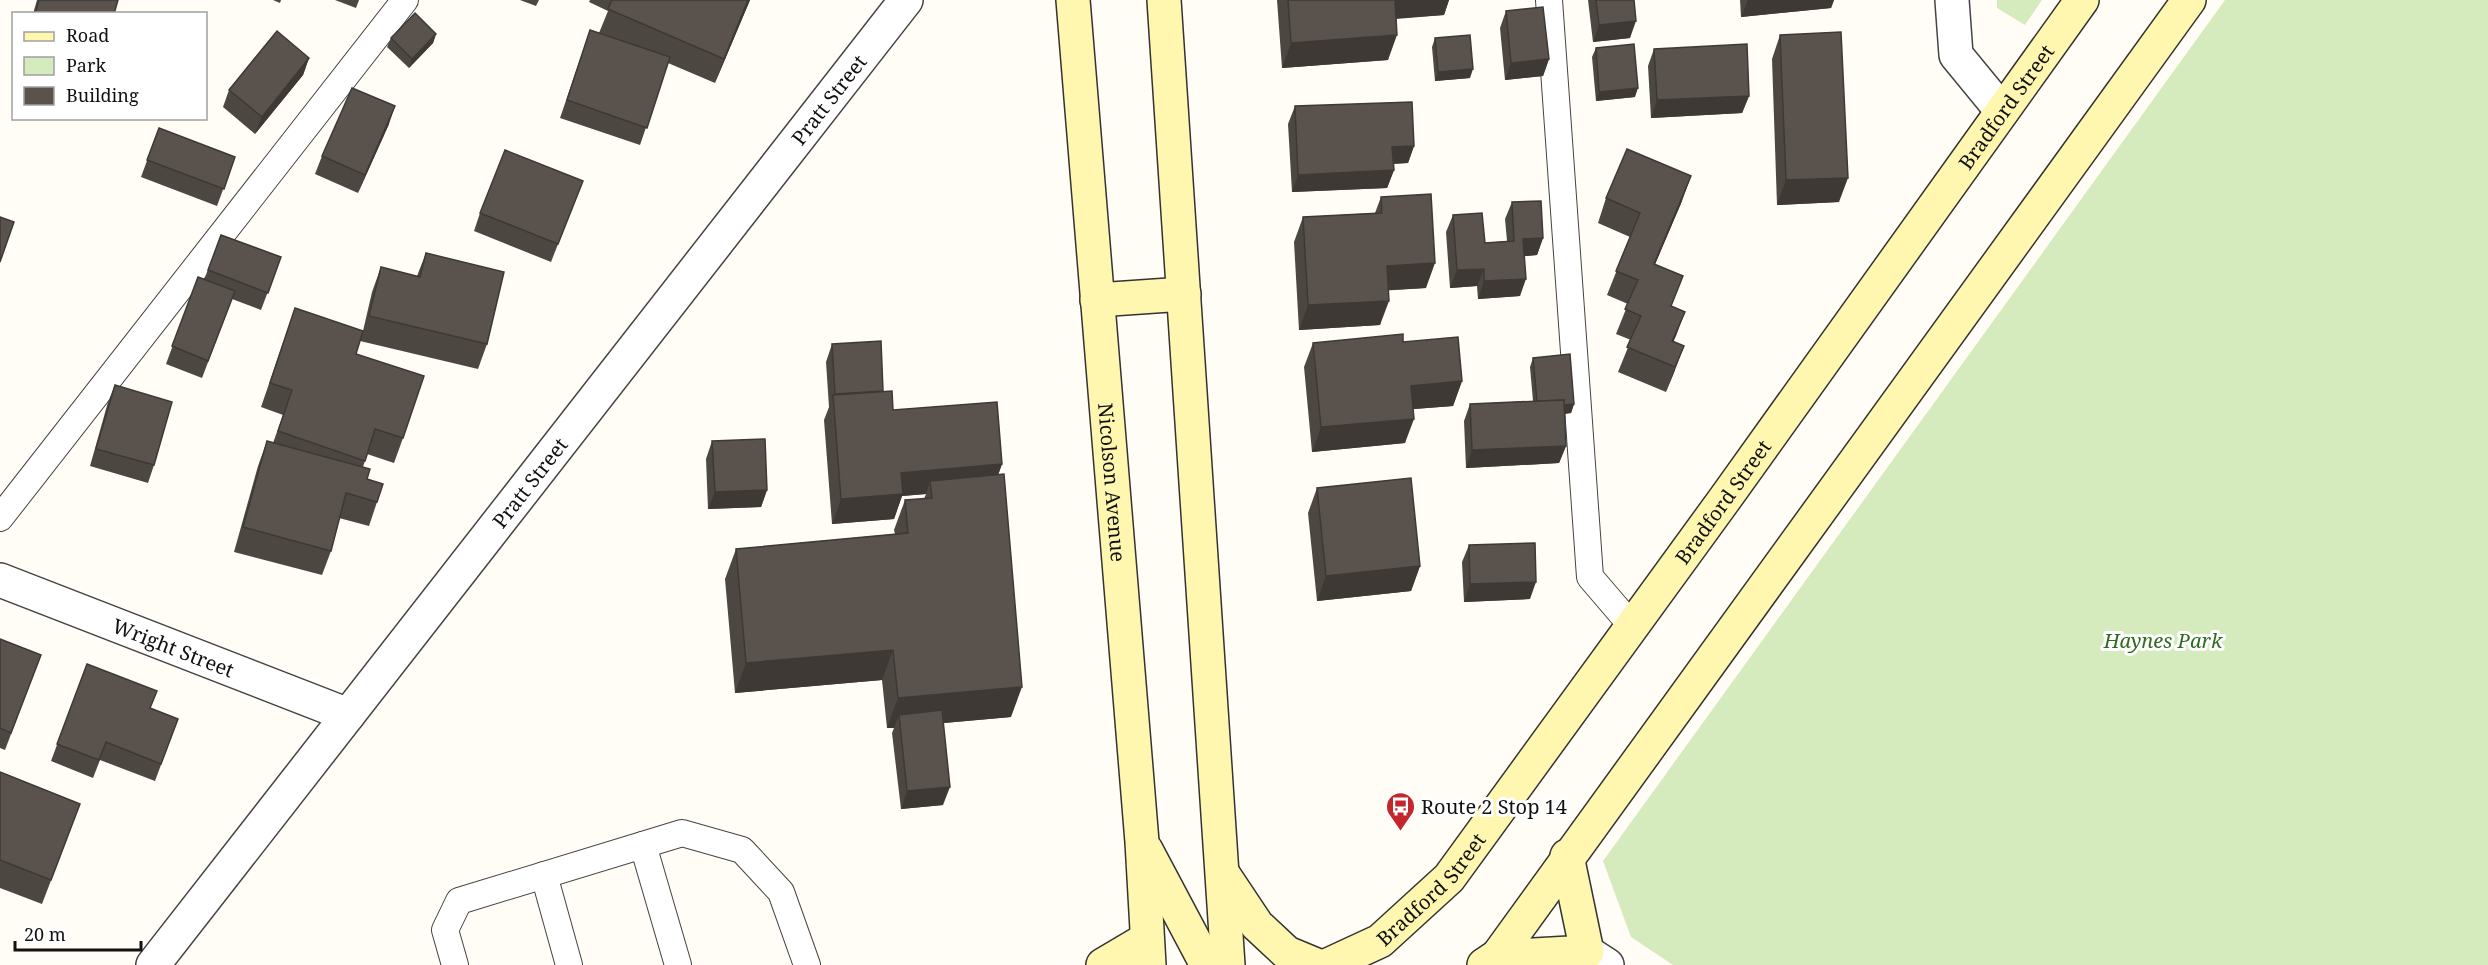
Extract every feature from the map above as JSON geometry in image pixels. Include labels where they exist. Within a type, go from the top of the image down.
[{"type":"street","name":"Pratt Street","points":[[153,965],[906,0]]},
{"type":"street","name":"Nicolson Avenue","points":[[1072,0],[1142,843],[1148,952]]},
{"type":"street","points":[[1164,0],[1228,965]]},
{"type":"street","points":[[1952,0],[1956,55],[2002,111]]},
{"type":"street","name":"Bradford Street","points":[[1328,965],[1380,941],[1449,878],[2082,0]]},
{"type":"street","points":[[1490,962],[2189,0]]},
{"type":"street","points":[[1097,300],[1184,294]]},
{"type":"street","name":"Wright Street","points":[[0,579],[348,715]]},
{"type":"street","points":[[1142,843],[1207,965]]},
{"type":"street","points":[[1490,962],[1591,961],[1567,856]]},
{"type":"street","points":[[1222,872],[1257,925],[1287,953],[1316,965]]},
{"type":"street","points":[[1103,965],[1148,952]]},
{"type":"lane","points":[[0,518],[405,0]]},
{"type":"lane","points":[[1549,0],[1590,578],[1632,626]]},
{"type":"lane","points":[[454,965],[445,930],[459,901],[682,833],[742,850],[781,892],[807,965]]},
{"type":"lane","points":[[643,845],[678,965]]},
{"type":"lane","points":[[544,875],[569,965]]},
{"type":"green space","points":[[1997,0],[2042,0],[2025,25],[1997,8]]},
{"type":"green space","name":"Haynes Park","points":[[2225,0],[2488,0],[2488,965],[1673,965],[1631,937],[1603,861]]},
{"type":"building","points":[[39,0],[118,0],[115,12],[36,12]]},
{"type":"building","points":[[612,0],[748,0],[724,59],[608,9]]},
{"type":"building","points":[[1288,0],[1395,0],[1397,35],[1291,43]]},
{"type":"building","points":[[1596,0],[1634,0],[1636,21],[1599,25]]},
{"type":"building","points":[[1543,7],[1549,59],[1511,63],[1506,11]]},
{"type":"building","points":[[415,13],[436,34],[412,59],[391,38]]},
{"type":"building","points":[[590,30],[670,57],[647,128],[567,100]]},
{"type":"building","points":[[277,31],[309,58],[262,117],[229,90]]},
{"type":"building","points":[[1841,32],[1848,178],[1786,180],[1780,35]]},
{"type":"building","points":[[1470,35],[1473,69],[1438,72],[1435,38]]},
{"type":"building","points":[[1634,44],[1638,88],[1599,92],[1596,48]]},
{"type":"building","points":[[1747,44],[1749,96],[1657,100],[1654,49]]},
{"type":"building","points":[[352,88],[395,106],[365,175],[322,156]]},
{"type":"building","points":[[1412,102],[1414,146],[1392,147],[1394,170],[1298,175],[1295,106]]},
{"type":"building","points":[[159,128],[235,157],[224,189],[147,160]]},
{"type":"building","points":[[1627,149],[1691,176],[1654,264],[1683,276],[1671,306],[1685,312],[1672,341],[1684,346],[1675,367],[1627,347],[1641,316],[1625,309],[1638,280],[1616,271],[1640,213],[1606,198]]},
{"type":"building","points":[[505,150],[583,181],[558,244],[480,213]]},
{"type":"building","points":[[1431,194],[1435,263],[1387,266],[1389,301],[1308,305],[1303,217],[1382,213],[1381,197]]},
{"type":"building","points":[[1541,201],[1543,238],[1523,239],[1526,279],[1484,281],[1484,269],[1457,270],[1453,215],[1482,213],[1485,243],[1514,241],[1512,202]]},
{"type":"building","points":[[0,217],[14,222],[0,262]]},
{"type":"building","points":[[221,235],[281,257],[268,293],[208,270]]},
{"type":"building","points":[[426,253],[504,272],[487,344],[369,316],[381,267],[420,277]]},
{"type":"building","points":[[198,277],[235,291],[208,361],[172,346]]},
{"type":"building","points":[[295,308],[363,331],[356,354],[424,376],[403,438],[375,429],[365,461],[278,431],[292,390],[270,383]]},
{"type":"building","points":[[1403,334],[1403,342],[1458,337],[1462,381],[1411,386],[1414,419],[1321,427],[1313,343]]},
{"type":"building","points":[[881,341],[883,391],[835,394],[832,344]]},
{"type":"building","points":[[1570,354],[1574,404],[1564,405],[1564,400],[1537,401],[1533,358]]},
{"type":"building","points":[[115,385],[172,402],[154,465],[96,449]]},
{"type":"building","points":[[892,391],[893,410],[997,402],[1002,464],[901,473],[903,494],[841,499],[833,395]]},
{"type":"building","points":[[1564,400],[1566,446],[1472,450],[1470,404]]},
{"type":"building","points":[[765,439],[767,490],[715,492],[712,441]]},
{"type":"building","points":[[267,441],[370,469],[367,479],[383,484],[377,502],[346,493],[331,551],[243,527]]},
{"type":"building","points":[[1004,474],[1022,687],[898,698],[893,650],[746,663],[736,549],[908,533],[905,500],[932,498],[930,481]]},
{"type":"building","points":[[1411,478],[1420,566],[1326,576],[1317,488]]},
{"type":"building","points":[[1535,543],[1536,582],[1470,584],[1469,545]]},
{"type":"building","points":[[0,639],[41,655],[11,733],[0,728]]},
{"type":"building","points":[[87,664],[157,691],[150,708],[178,719],[161,764],[106,742],[99,760],[57,744]]},
{"type":"building","points":[[942,710],[950,787],[907,791],[899,715]]},
{"type":"building","points":[[0,772],[80,804],[51,880],[0,860]]},
{"type":"place","name":"Route 2 Stop 14","points":[[1400,832]]}]
